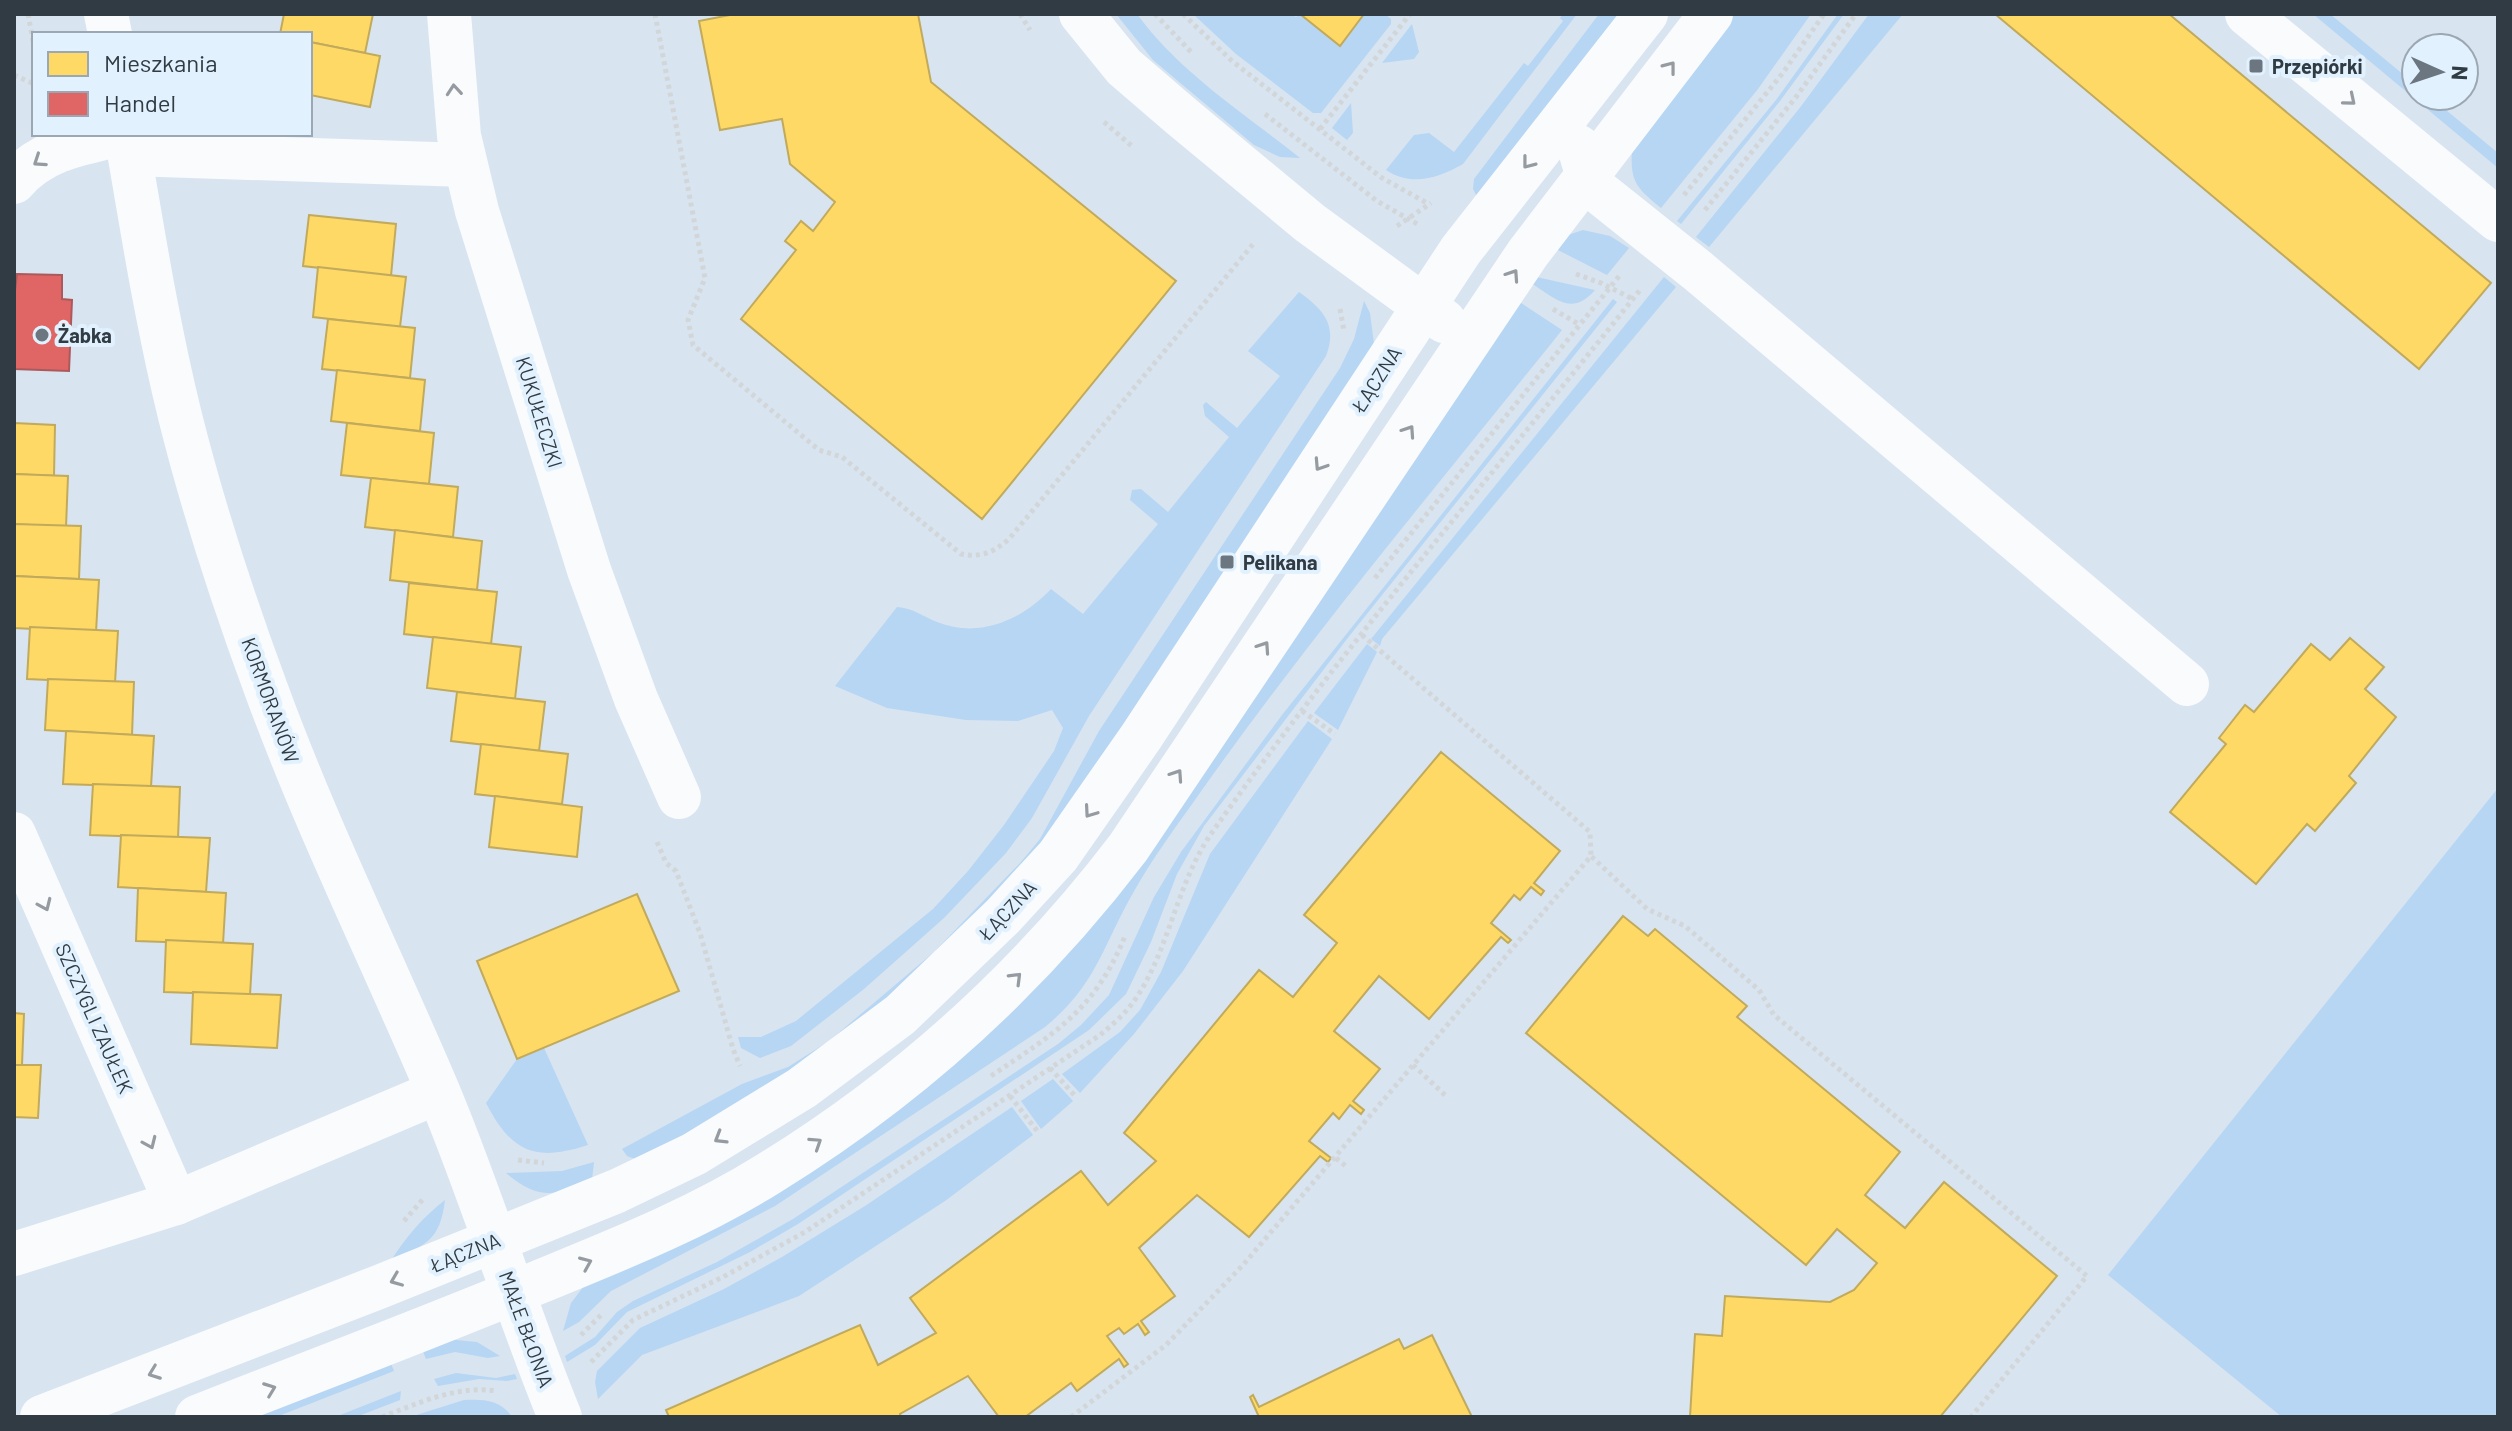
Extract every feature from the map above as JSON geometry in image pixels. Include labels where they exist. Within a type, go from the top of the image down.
[{"type":"street","name":"KUKUŁECZKI","points":[[449,14],[454,91],[465,165],[477,211],[589,570],[636,699],[679,797]]},
{"type":"street","points":[[1081,14],[1124,67],[1158,97],[1310,223],[1470,340]]},
{"type":"street","points":[[1647,14],[1584,123],[1578,150],[1594,188],[1698,271],[2187,684]]},
{"type":"street","name":"ŁĄCZNA","points":[[42,1417],[495,1241],[694,1154],[802,1088],[900,1015],[1003,916],[1058,856],[1098,800],[1422,305],[1481,222],[1647,14]]},
{"type":"street","points":[[197,1417],[513,1293],[670,1227],[767,1175],[884,1095],[976,1017],[1084,906],[1128,848],[1528,253],[1711,14]]},
{"type":"street","points":[[2247,14],[2498,220]]},
{"type":"street","points":[[14,182],[33,163],[50,153],[126,141],[465,165]]},
{"type":"street","name":"KORMORANÓW","points":[[126,141],[180,415],[238,610],[301,781],[438,1092],[495,1241]]},
{"type":"street","name":"SZCZYGLI ZAUŁEK","points":[[14,834],[176,1203]]},
{"type":"street","points":[[14,1254],[176,1203],[438,1092]]},
{"type":"street","name":"MAŁE BŁONIA","points":[[495,1241],[560,1417]]},
{"type":"path","points":[[28,14],[32,35]]},
{"type":"path","points":[[655,14],[705,278],[688,320],[693,345],[819,450],[842,457],[961,554],[985,554],[1009,539],[1254,243]]},
{"type":"path","points":[[1155,14],[1199,59]]},
{"type":"path","points":[[1183,14],[1232,61],[1382,178],[1427,203]]},
{"type":"path","points":[[1320,129],[1410,14]]},
{"type":"path","points":[[1679,202],[1774,85],[1824,14]]},
{"type":"path","points":[[1697,219],[1796,97],[1856,14]]},
{"type":"path","points":[[1399,15],[1405,20]]},
{"type":"path","points":[[1257,108],[1345,178],[1408,218]]},
{"type":"path","points":[[1396,227],[1417,211]]},
{"type":"path","points":[[1601,283],[1633,299]]},
{"type":"path","points":[[1339,306],[1345,324],[1343,339]]},
{"type":"path","points":[[1071,1417],[1166,1345],[1243,1265],[1591,856],[1590,832],[1362,635]]},
{"type":"path","points":[[1302,711],[1335,734]]},
{"type":"path","points":[[1591,856],[1647,909],[1685,926],[1759,990],[1774,1015],[2087,1276],[1971,1417]]},
{"type":"path","points":[[666,863],[676,871],[700,933],[740,1067]]},
{"type":"path","points":[[1413,1065],[1446,1096]]},
{"type":"path","points":[[1050,1068],[1076,1097]]},
{"type":"path","points":[[1010,1096],[1038,1132]]},
{"type":"path","points":[[511,1158],[551,1163]]},
{"type":"path","points":[[1336,1158],[1348,1168]]},
{"type":"path","points":[[382,1417],[424,1401],[471,1390],[504,1393]]},
{"type":"path","points":[[421,1393],[424,1401]]},
{"type":"shaded area","points":[[1116,14],[1137,14],[1193,74],[1300,158],[1280,157],[1254,145],[1153,60]]},
{"type":"shaded area","points":[[1193,14],[1291,14],[1296,17],[1300,14],[1340,46],[1364,14],[1385,14],[1391,19],[1391,24],[1321,113],[1313,113],[1236,54]]},
{"type":"shaded area","points":[[1563,14],[1577,14],[1463,164],[1425,179],[1405,178],[1386,170],[1414,135],[1429,133],[1454,152],[1524,63],[1528,66],[1563,21],[1560,18]]},
{"type":"shaded area","points":[[1599,14],[1620,14],[1477,197],[1473,189],[1474,179]]},
{"type":"shaded area","points":[[1729,14],[1811,14],[1758,89],[1661,208],[1636,183],[1632,149]]},
{"type":"shaded area","points":[[1838,14],[1844,14],[1780,101],[1681,224],[1677,221],[1776,100]]},
{"type":"shaded area","points":[[1869,14],[1903,14],[1709,247],[1696,237],[1802,105]]},
{"type":"shaded area","points":[[2313,14],[2330,14],[2400,72],[2400,86]]},
{"type":"shaded area","points":[[1412,24],[1419,52],[1414,59],[1382,63]]},
{"type":"shaded area","points":[[1351,103],[1353,133],[1347,140],[1332,128]]},
{"type":"shaded area","points":[[2431,112],[2448,112],[2498,153],[2498,168]]},
{"type":"shaded area","points":[[1583,230],[1610,236],[1629,248],[1607,275],[1552,247],[1568,235]]},
{"type":"shaded area","points":[[1532,276],[1595,290],[1578,303],[1570,304],[1554,298],[1528,281]]},
{"type":"shaded area","points":[[1664,277],[1676,287],[1382,639],[1380,646],[1371,639]]},
{"type":"shaded area","points":[[1299,292],[1326,319],[1330,335],[1326,356],[1089,716],[1032,818],[1006,853],[944,918],[864,989],[791,1046],[760,1058],[741,1048],[738,1037],[761,1037],[796,1021],[933,909],[1004,825],[1054,751],[1063,728],[1052,710],[1018,721],[966,720],[887,708],[835,686],[897,607],[953,627],[984,627],[1013,618],[1051,589],[1083,614],[1158,524],[1130,500],[1132,490],[1141,489],[1168,512],[1229,437],[1205,416],[1203,405],[1206,402],[1237,428],[1280,376],[1248,351]]},
{"type":"shaded area","points":[[1515,299],[1562,330],[1376,560],[1240,737],[1156,856],[1088,980],[1076,996],[1045,1027],[775,1206],[611,1291],[579,1322],[563,1331],[571,1303],[587,1282],[947,1064]]},
{"type":"shaded area","points":[[1613,299],[1617,302],[1350,635],[1204,826],[1177,874],[1151,942],[1126,994],[1089,1030],[798,1224],[750,1252],[627,1312],[595,1345],[567,1362],[565,1356],[595,1337],[617,1312],[633,1301],[717,1262],[793,1219],[1058,1044],[1081,1025],[1109,995],[1154,897],[1181,852],[1282,715]]},
{"type":"shaded area","points":[[1364,301],[1370,313],[1374,344],[1090,784],[976,921],[827,1049],[643,1162],[627,1156],[622,1149],[742,1084],[788,1067],[829,1041],[934,952],[1021,862],[1040,839],[1099,731],[1340,368],[1354,339]]},
{"type":"shaded area","points":[[1367,644],[1377,652],[1338,730],[1314,713]]},
{"type":"shaded area","points":[[1308,721],[1332,739],[1183,971],[1134,1034],[1080,1093],[1062,1074],[1120,1032],[1140,1010],[1161,972],[1210,854]]},
{"type":"shaded area","points":[[2498,788],[2498,1417],[2282,1417],[2108,1275]]},
{"type":"shaded area","points":[[544,1048],[588,1145],[553,1153],[527,1149],[505,1133],[486,1103],[517,1059]]},
{"type":"shaded area","points":[[1053,1079],[1073,1101],[1041,1129],[1021,1101]]},
{"type":"shaded area","points":[[1012,1107],[1033,1135],[945,1201],[799,1296],[642,1355],[598,1399],[597,1371],[640,1328],[724,1289],[782,1257],[865,1206]]},
{"type":"shaded area","points":[[594,1162],[592,1180],[557,1192],[538,1192],[506,1173],[562,1171]]},
{"type":"shaded area","points":[[445,1200],[440,1224],[430,1239],[392,1259],[416,1227]]},
{"type":"shaded area","points":[[446,1339],[477,1342],[500,1356],[488,1358],[455,1352],[426,1359],[420,1344]]},
{"type":"shaded area","points":[[388,1356],[394,1371],[276,1417],[233,1417]]},
{"type":"shaded area","points":[[456,1373],[496,1378],[515,1374],[517,1379],[479,1379],[438,1386],[434,1379]]},
{"type":"shaded area","points":[[401,1391],[400,1400],[356,1417],[335,1417]]},
{"type":"shaded area","points":[[464,1400],[491,1402],[503,1407],[512,1417],[410,1417]]},
{"type":"building: Mieszkania","points":[[284,14],[373,14],[365,53],[312,42],[312,32],[280,32]]},
{"type":"building: Mieszkania","points":[[735,14],[918,14],[931,82],[1176,281],[982,519],[741,319],[796,250],[785,241],[801,221],[813,231],[835,202],[790,164],[782,119],[720,130],[699,21]]},
{"type":"building: Mieszkania","points":[[1300,14],[1364,14],[1340,46]]},
{"type":"building: Mieszkania","points":[[1995,14],[2169,14],[2491,283],[2419,369]]},
{"type":"building: Mieszkania","points":[[312,42],[380,56],[370,107],[312,95]]},
{"type":"building: Mieszkania","points":[[309,215],[396,224],[391,276],[303,266]]},
{"type":"building: Mieszkania","points":[[318,267],[406,277],[400,327],[313,317]]},
{"type":"building: Mieszkania","points":[[328,319],[415,328],[410,378],[322,369]]},
{"type":"building: Mieszkania","points":[[337,370],[425,380],[420,431],[331,421]]},
{"type":"building: Mieszkania","points":[[14,423],[55,425],[54,476],[14,474]]},
{"type":"building: Mieszkania","points":[[347,423],[434,433],[429,484],[341,475]]},
{"type":"building: Mieszkania","points":[[14,474],[68,476],[66,527],[14,524]]},
{"type":"building: Mieszkania","points":[[371,478],[458,487],[453,537],[365,527]]},
{"type":"building: Mieszkania","points":[[14,524],[81,526],[79,579],[14,576]]},
{"type":"building: Mieszkania","points":[[395,530],[482,541],[477,590],[390,580]]},
{"type":"building: Mieszkania","points":[[14,576],[99,580],[96,632],[14,628]]},
{"type":"building: Mieszkania","points":[[409,583],[497,592],[491,644],[404,634]]},
{"type":"building: Mieszkania","points":[[30,627],[118,631],[115,683],[27,679]]},
{"type":"building: Mieszkania","points":[[433,637],[521,647],[515,699],[427,688]]},
{"type":"building: Mieszkania","points":[[2350,638],[2384,667],[2365,689],[2396,717],[2349,776],[2356,783],[2315,831],[2307,824],[2256,884],[2170,812],[2226,744],[2219,738],[2245,705],[2254,712],[2311,644],[2330,660]]},
{"type":"building: Mieszkania","points":[[48,679],[134,682],[132,735],[45,730]]},
{"type":"building: Mieszkania","points":[[457,692],[545,702],[539,751],[451,741]]},
{"type":"building: Mieszkania","points":[[66,731],[154,736],[151,787],[63,784]]},
{"type":"building: Mieszkania","points":[[481,744],[568,754],[562,804],[475,794]]},
{"type":"building: Mieszkania","points":[[1441,752],[1560,851],[1534,883],[1544,891],[1541,895],[1531,887],[1520,900],[1514,895],[1491,923],[1511,940],[1508,943],[1501,937],[1429,1019],[1379,976],[1334,1031],[1380,1069],[1353,1101],[1364,1110],[1361,1114],[1350,1105],[1339,1119],[1333,1113],[1309,1141],[1331,1158],[1328,1162],[1320,1156],[1249,1237],[1197,1195],[1139,1248],[1175,1296],[1141,1321],[1149,1332],[1145,1335],[1138,1324],[1124,1334],[1119,1328],[1107,1336],[1128,1364],[1124,1367],[1119,1359],[1077,1391],[1071,1383],[1025,1417],[999,1417],[968,1376],[900,1414],[901,1417],[669,1417],[666,1410],[860,1325],[878,1365],[936,1333],[910,1298],[1081,1171],[1108,1205],[1156,1161],[1124,1133],[1259,970],[1293,997],[1337,943],[1304,915]]},
{"type":"building: Mieszkania","points":[[93,784],[180,787],[178,838],[90,835]]},
{"type":"building: Mieszkania","points":[[495,796],[582,807],[577,857],[489,847]]},
{"type":"building: Mieszkania","points":[[121,835],[210,838],[206,892],[118,887]]},
{"type":"building: Mieszkania","points":[[138,888],[226,893],[223,944],[136,941]]},
{"type":"building: Mieszkania","points":[[637,894],[679,991],[517,1059],[477,961]]},
{"type":"building: Mieszkania","points":[[1623,916],[1648,936],[1655,929],[1747,1006],[1737,1017],[1900,1152],[1865,1195],[1905,1228],[1944,1182],[2057,1276],[1940,1417],[1690,1417],[1695,1334],[1722,1336],[1725,1296],[1830,1302],[1854,1290],[1877,1263],[1837,1229],[1806,1265],[1526,1033]]},
{"type":"building: Mieszkania","points":[[166,940],[253,944],[250,995],[164,992]]},
{"type":"building: Mieszkania","points":[[193,992],[281,995],[277,1048],[191,1044]]},
{"type":"building: Mieszkania","points":[[14,1013],[24,1014],[22,1065],[14,1065]]},
{"type":"building: Mieszkania","points":[[14,1065],[41,1065],[38,1118],[14,1117]]},
{"type":"building: Mieszkania","points":[[1432,1335],[1472,1417],[1259,1417],[1250,1397],[1253,1395],[1259,1407],[1399,1339],[1404,1349]]},
{"type":"building: Handel","name":"Żabka","points":[[17,274],[62,275],[62,299],[72,300],[69,371],[14,369]]},
{"type":"place","name":"Przepiórki","points":[[2256,66]]},
{"type":"place","name":"Żabka","points":[[42,335]]},
{"type":"place","name":"Pelikana","points":[[1227,562]]}]
